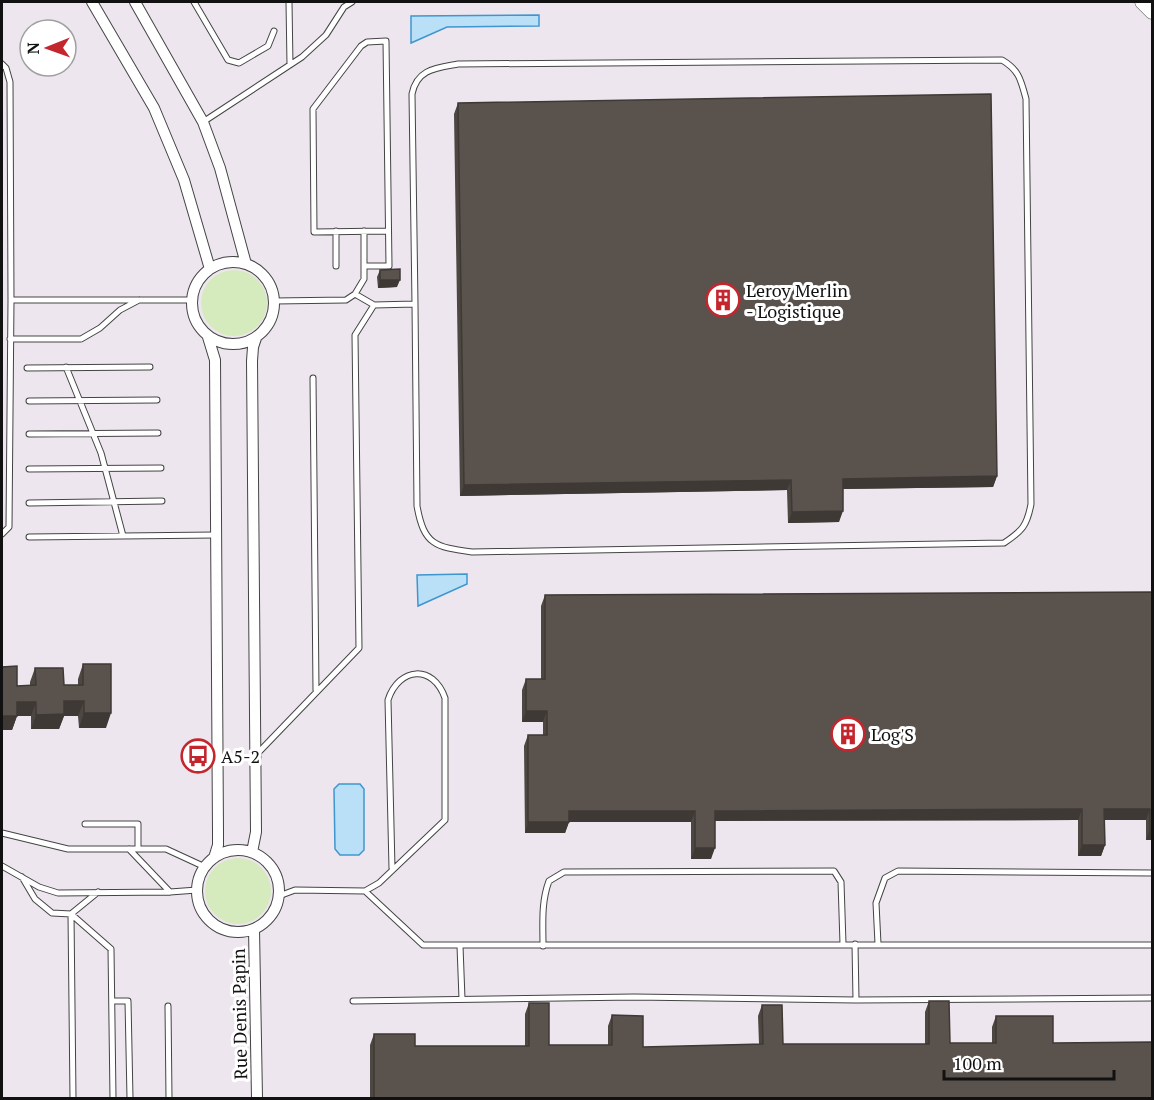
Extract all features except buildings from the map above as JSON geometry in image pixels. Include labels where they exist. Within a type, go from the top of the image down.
[{"type":"street","points":[[92,2],[154,108],[184,180],[210,269]]},
{"type":"street","points":[[135,2],[203,122],[220,168],[246,264]]},
{"type":"street","points":[[1142,2],[1152,12]]},
{"type":"street","points":[[252,852],[256,832],[252,361],[256,338],[270,322],[274,302],[272,289],[257,269],[233,262],[221,263],[210,269],[194,288],[193,314],[198,327],[208,337],[219,343],[232,345],[256,338]]},
{"type":"street","points":[[208,337],[215,360],[218,845],[214,858]]},
{"type":"street","points":[[239,850],[252,852],[264,859],[273,869],[278,882],[279,896],[274,909],[266,921],[254,929],[234,931],[215,925],[205,915],[199,903],[197,890],[199,878],[214,858],[226,852],[239,850]]},
{"type":"street","name":"Rue Denis Papin","points":[[254,929],[257,1098]]},
{"type":"lane","points":[[194,2],[228,60],[232,62],[239,63],[268,46],[274,31]]},
{"type":"lane","points":[[289,2],[290,65]]},
{"type":"lane","points":[[203,122],[302,57],[326,35],[344,4],[352,2]]},
{"type":"lane","points":[[364,266],[389,266],[386,41],[376,41],[367,42],[361,46],[313,109],[314,232],[388,231]]},
{"type":"lane","points":[[1002,60],[1014,67],[1026,99],[1031,504],[1027,522],[1017,534],[1004,543],[472,552],[448,549],[432,542],[421,528],[417,506],[415,304],[412,94],[414,83],[420,76],[435,68],[458,64],[1002,60]]},
{"type":"lane","points":[[2,64],[6,68],[10,82],[11,300],[9,527],[2,534]]},
{"type":"lane","points":[[336,231],[336,266]]},
{"type":"lane","points":[[274,302],[346,300],[355,294],[364,279],[364,231]]},
{"type":"lane","points":[[355,294],[374,305],[415,304]]},
{"type":"lane","points":[[11,300],[192,300]]},
{"type":"lane","points":[[10,339],[81,339],[100,328],[120,310],[140,300]]},
{"type":"lane","points":[[255,756],[316,690],[359,648],[355,335],[374,305]]},
{"type":"lane","points":[[66,367],[105,468],[123,536]]},
{"type":"lane","points":[[27,368],[150,367]]},
{"type":"lane","points":[[313,378],[316,690]]},
{"type":"lane","points":[[29,401],[157,400]]},
{"type":"lane","points":[[29,434],[158,433]]},
{"type":"lane","points":[[29,469],[161,468]]},
{"type":"lane","points":[[29,502],[162,501]]},
{"type":"lane","points":[[29,537],[217,535]]},
{"type":"lane","points":[[279,896],[295,890],[365,891],[379,883],[392,868],[445,820],[445,698],[441,686],[430,677],[416,673],[402,678],[392,688],[388,700],[392,868]]},
{"type":"lane","points":[[85,824],[138,824],[138,849]]},
{"type":"lane","points":[[2,833],[68,849],[166,849],[205,867]]},
{"type":"lane","points":[[129,849],[170,892]]},
{"type":"lane","points":[[2,866],[39,887],[58,892],[197,890]]},
{"type":"lane","points":[[543,946],[545,890],[549,881],[564,872],[834,871],[841,882],[843,944]]},
{"type":"lane","points":[[878,944],[876,903],[885,878],[898,871],[1152,873]]},
{"type":"lane","points":[[22,877],[35,899],[52,913],[71,914],[111,949],[113,1098]]},
{"type":"lane","points":[[365,891],[423,945],[1152,945]]},
{"type":"lane","points":[[71,914],[99,892]]},
{"type":"lane","points":[[71,914],[73,1098]]},
{"type":"lane","points":[[855,944],[856,1000]]},
{"type":"lane","points":[[460,946],[462,999]]},
{"type":"lane","points":[[353,1001],[634,997],[856,1000],[1152,998]]},
{"type":"lane","points":[[111,1001],[128,1001],[130,1098]]},
{"type":"lane","points":[[168,1006],[169,1098]]},
{"type":"shaded area","points":[[2,2],[1152,2],[1152,1098],[2,1098]]},
{"type":"green space","points":[[234,270],[247,272],[262,285],[267,303],[265,316],[252,331],[234,336],[221,334],[206,321],[201,303],[203,290],[216,275]]},
{"type":"green space","points":[[231,858],[245,858],[257,863],[266,872],[271,891],[269,904],[262,915],[245,924],[231,924],[219,919],[210,910],[205,898],[205,884],[210,872],[219,863]]},
{"type":"water","points":[[539,15],[539,26],[447,27],[411,43],[411,16]]},
{"type":"water","points":[[467,574],[467,584],[418,606],[417,575]]},
{"type":"water","points":[[339,784],[360,784],[364,789],[364,850],[359,855],[340,855],[335,849],[334,789]]},
{"type":"place","name":"Leroy Merlin - Logistique","points":[[723,300]]},
{"type":"place","name":"Log'S","points":[[848,734]]},
{"type":"place","name":"A5-2","points":[[198,756]]}]
